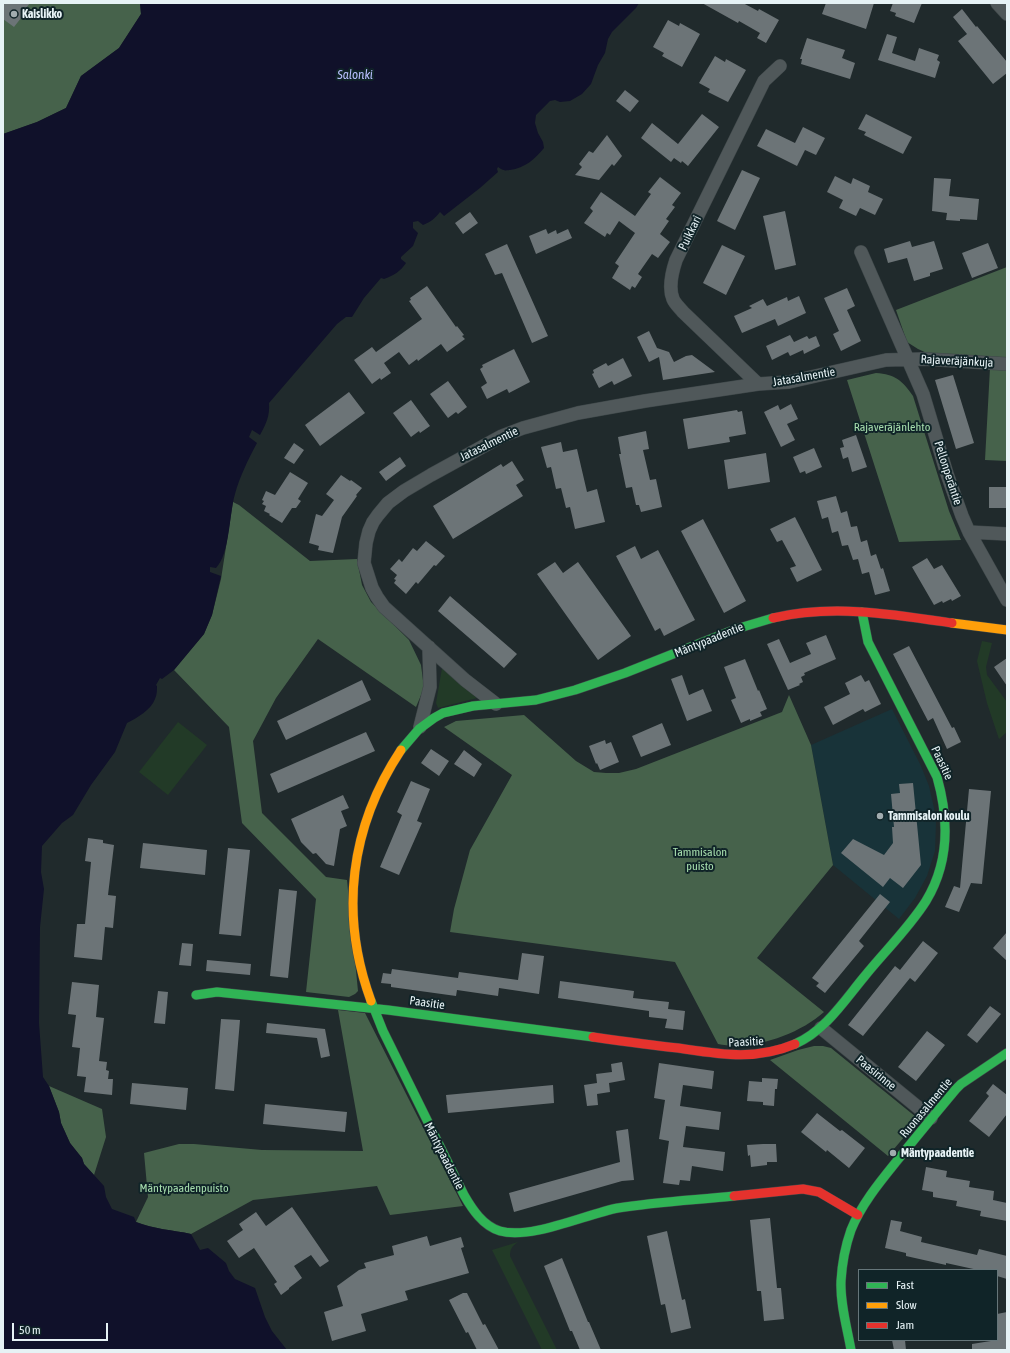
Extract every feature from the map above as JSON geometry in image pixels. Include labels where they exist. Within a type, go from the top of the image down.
[{"type":"street","name":"Puikkari","points":[[758,384],[683,312],[674,300],[671,289],[673,270],[676,260],[764,81],[780,66]]},
{"type":"street","name":"Pellonperäntie","points":[[861,252],[924,394],[947,474],[962,516],[969,532],[1007,600]]},
{"type":"street","name":"Jatasalmentie","points":[[496,704],[465,680],[384,607],[377,598],[368,578],[364,563],[369,531],[373,522],[388,503],[404,491],[470,453],[502,436],[523,428],[578,413],[758,384],[789,382],[886,360],[908,359]]},
{"type":"street","name":"Rajaveräjänkuja","points":[[908,359],[1007,364]]},
{"type":"street","points":[[969,532],[1007,534]]},
{"type":"street","name":"Mäntypaadentie","points":[[858,1215],[818,1192],[803,1189],[608,1210],[521,1234],[511,1234],[498,1231],[478,1217],[464,1195],[388,1043],[364,982],[355,942],[353,910],[353,890],[358,855],[368,818],[381,784],[387,773],[409,738],[420,727],[443,713],[461,708],[550,697],[659,660],[750,623],[794,613],[818,611],[862,612],[1007,630]]},
{"type":"street","name":"Paasitie","points":[[196,995],[217,992],[373,1008],[740,1056],[762,1055],[780,1050],[806,1039],[820,1028],[926,901],[940,865],[945,838],[944,808],[941,788],[937,777],[868,642],[862,612]]},
{"type":"street","name":"Mäntypaadentie","points":[[420,727],[430,687],[429,646]]},
{"type":"street","name":"Paasirinne","points":[[820,1028],[931,1118]]},
{"type":"street","name":"Ruonasalmentie","points":[[851,1350],[842,1302],[841,1281],[847,1242],[858,1215],[865,1202],[931,1118],[961,1084],[1007,1053]]},
{"type":"shaded area","name":"Tammisalon koulu","points":[[892,709],[921,766],[929,786],[936,823],[935,851],[927,876],[915,898],[899,919],[833,865],[811,745]]},
{"type":"green space","points":[[3,3],[140,3],[141,14],[119,48],[81,76],[66,108],[37,122],[3,134]]},
{"type":"green space","points":[[1007,267],[1007,359],[929,354],[907,342],[896,310]]},
{"type":"green space","points":[[990,368],[1007,369],[1007,461],[985,460]]},
{"type":"green space","name":"Rajaveräjänlehto","points":[[876,373],[888,375],[898,379],[906,386],[913,396],[949,511],[961,540],[899,542],[847,380]]},
{"type":"green space","points":[[233,502],[239,505],[310,561],[357,559],[362,585],[371,602],[409,640],[421,665],[424,688],[416,707],[318,639],[276,698],[253,741],[262,813],[326,877],[347,880],[358,991],[349,997],[306,992],[316,899],[242,823],[229,727],[174,670],[204,634],[212,615],[221,579]]},
{"type":"green space","points":[[982,641],[992,643],[986,667],[987,675],[1007,702],[1007,732],[999,739],[987,703],[977,661]]},
{"type":"green space","points":[[442,668],[477,698],[438,708],[436,703]]},
{"type":"green space","name":"Tammisalon puisto","points":[[789,695],[811,745],[833,865],[757,958],[824,1012],[813,1020],[788,1034],[760,1043],[731,1046],[718,1044],[675,962],[450,932],[454,909],[470,850],[512,775],[444,727],[456,721],[524,715],[576,761],[594,772],[619,773],[636,769],[782,712]]},
{"type":"green space","points":[[178,722],[207,745],[168,795],[139,772]]},
{"type":"green space","name":"Mäntypaadenpuisto","points":[[338,1010],[365,1013],[463,1206],[390,1215],[377,1186],[253,1200],[191,1234],[156,1228],[136,1222],[148,1197],[144,1153],[179,1144],[262,1150],[363,1151]]},
{"type":"green space","points":[[814,1046],[831,1048],[916,1117],[916,1123],[888,1156],[770,1060]]},
{"type":"green space","points":[[49,1086],[102,1109],[106,1137],[94,1175],[84,1164],[82,1158],[70,1143],[61,1123],[59,1112]]},
{"type":"green space","points":[[518,1242],[510,1251],[510,1256],[557,1350],[542,1350],[492,1250]]},
{"type":"water","name":"Salonki","points":[[140,3],[639,3],[636,8],[612,32],[608,39],[605,53],[598,65],[591,84],[582,94],[570,101],[550,101],[536,115],[535,123],[544,148],[541,152],[529,162],[515,169],[502,170],[498,167],[498,172],[444,216],[440,212],[433,220],[423,225],[418,221],[413,222],[413,228],[418,233],[413,246],[401,257],[401,259],[406,263],[404,266],[391,276],[384,279],[381,278],[364,298],[352,317],[346,317],[337,324],[269,403],[267,420],[260,435],[252,430],[249,437],[257,443],[244,468],[235,494],[227,544],[221,562],[216,568],[210,567],[210,572],[221,576],[212,615],[204,634],[174,670],[162,679],[160,678],[156,685],[157,694],[153,703],[143,713],[127,723],[115,752],[91,785],[73,815],[62,823],[42,846],[41,872],[44,889],[40,927],[39,1023],[43,1077],[49,1086],[59,1112],[61,1123],[70,1143],[82,1158],[84,1164],[104,1186],[106,1197],[112,1209],[134,1217],[136,1222],[156,1228],[191,1234],[200,1250],[208,1248],[226,1263],[229,1271],[235,1279],[255,1288],[265,1317],[272,1331],[287,1350],[3,1350],[3,134],[37,122],[66,108],[81,76],[119,48],[141,14]]},
{"type":"building","name":"Kaislikko","points":[[3,3],[30,3],[26,8],[28,9],[14,27],[3,19]]},
{"type":"building","points":[[702,3],[743,3],[758,11],[759,9],[779,20],[766,43],[757,38],[760,33],[739,21],[738,23]]},
{"type":"building","points":[[826,3],[874,3],[866,29],[822,14]]},
{"type":"building","points":[[893,3],[922,3],[914,23],[895,16],[896,13],[890,11]]},
{"type":"building","points":[[962,9],[1007,62],[1007,73],[993,84],[958,41],[967,34],[953,17]]},
{"type":"building","points":[[668,20],[679,26],[680,23],[700,34],[682,67],[662,56],[664,53],[653,47]]},
{"type":"building","points":[[887,34],[897,37],[892,53],[915,61],[919,48],[939,55],[937,60],[940,62],[935,78],[878,60]]},
{"type":"building","points":[[807,38],[845,50],[842,58],[855,63],[850,79],[801,64],[802,59],[800,59]]},
{"type":"building","points":[[715,56],[725,62],[726,59],[746,70],[728,102],[708,92],[710,89],[699,83]]},
{"type":"building","points":[[625,90],[639,101],[630,112],[616,101]]},
{"type":"building","points":[[702,114],[719,127],[688,166],[682,161],[681,163],[674,158],[671,162],[641,138],[652,123],[678,144]]},
{"type":"building","points":[[866,114],[912,137],[903,154],[864,135],[866,132],[858,129]]},
{"type":"building","points":[[803,127],[825,138],[816,155],[805,150],[797,166],[757,146],[766,129],[795,143]]},
{"type":"building","points":[[607,135],[622,156],[614,166],[612,164],[599,180],[575,175],[582,167],[579,164],[589,151],[593,153]]},
{"type":"building","points":[[742,170],[760,178],[735,230],[717,221]]},
{"type":"building","points":[[835,176],[851,184],[853,178],[870,186],[868,192],[883,199],[875,215],[860,208],[856,216],[839,208],[843,200],[827,192]]},
{"type":"building","points":[[660,177],[681,193],[672,205],[675,207],[666,219],[669,221],[660,234],[670,242],[658,258],[652,254],[638,274],[642,277],[635,288],[632,286],[630,290],[612,278],[619,266],[615,263],[635,233],[619,221],[610,235],[607,233],[605,237],[584,223],[593,211],[590,208],[601,192],[635,216],[651,194],[648,192]]},
{"type":"building","points":[[934,178],[951,179],[949,196],[979,199],[977,220],[946,220],[947,213],[932,211]]},
{"type":"building","points":[[785,211],[796,265],[775,270],[763,216]]},
{"type":"building","points":[[470,212],[478,223],[463,234],[455,223]]},
{"type":"building","points":[[546,229],[548,234],[556,230],[557,234],[568,229],[572,238],[536,254],[529,236]]},
{"type":"building","points":[[910,241],[912,247],[934,241],[943,269],[930,273],[930,276],[914,281],[907,258],[888,263],[884,249]]},
{"type":"building","points":[[988,243],[998,268],[972,278],[962,253]]},
{"type":"building","points":[[507,244],[548,336],[532,343],[502,273],[495,275],[485,254]]},
{"type":"building","points":[[722,245],[745,256],[726,295],[703,283]]},
{"type":"building","points":[[427,286],[456,327],[457,326],[464,335],[462,336],[465,339],[447,352],[441,344],[418,361],[417,359],[409,365],[399,352],[384,363],[391,373],[372,384],[354,360],[372,347],[376,352],[422,319],[409,301],[411,300],[410,298]]},
{"type":"building","points":[[847,288],[855,306],[847,310],[861,341],[841,351],[833,334],[839,331],[824,298]]},
{"type":"building","points":[[799,296],[806,313],[778,326],[775,319],[742,333],[734,316],[752,308],[749,306],[763,299],[767,306],[787,297],[788,301]]},
{"type":"building","points":[[649,331],[657,348],[669,352],[674,362],[686,356],[692,355],[715,372],[663,380],[659,357],[649,362],[637,337]]},
{"type":"building","points":[[790,335],[794,342],[807,336],[809,339],[816,336],[820,346],[804,354],[803,350],[790,356],[788,352],[772,360],[766,346]]},
{"type":"building","points":[[514,349],[530,382],[509,393],[507,389],[487,399],[481,387],[487,383],[480,369],[483,367],[482,365]]},
{"type":"building","points":[[623,358],[632,376],[614,385],[612,381],[599,388],[592,374],[594,373],[593,370],[606,363],[608,366]]},
{"type":"building","points":[[953,375],[974,443],[956,449],[935,380]]},
{"type":"building","points":[[448,381],[467,407],[458,414],[456,412],[448,418],[430,394]]},
{"type":"building","points":[[349,392],[365,413],[320,446],[305,425]]},
{"type":"building","points":[[411,400],[430,426],[411,437],[393,413]]},
{"type":"building","points":[[791,404],[798,419],[787,424],[795,440],[781,447],[764,412],[778,405],[780,410]]},
{"type":"building","points":[[737,410],[738,412],[742,411],[746,434],[729,437],[730,442],[688,449],[683,419]]},
{"type":"building","points":[[646,431],[649,449],[643,450],[650,480],[656,479],[662,507],[641,512],[639,505],[636,505],[632,487],[626,488],[619,454],[621,454],[618,437]]},
{"type":"building","points":[[856,435],[867,467],[852,472],[848,457],[843,459],[840,448],[844,447],[842,440]]},
{"type":"building","points":[[561,442],[563,452],[577,449],[587,492],[597,489],[605,522],[575,529],[570,507],[566,508],[561,488],[556,489],[551,467],[547,468],[541,447]]},
{"type":"building","points":[[294,443],[304,450],[294,464],[284,458]]},
{"type":"building","points":[[814,448],[822,467],[806,474],[805,471],[800,473],[793,457]]},
{"type":"building","points":[[766,453],[770,482],[728,489],[724,460]]},
{"type":"building","points":[[400,457],[406,466],[386,481],[379,472]]},
{"type":"building","points":[[512,461],[524,480],[516,485],[523,496],[453,539],[433,506],[501,464],[503,467]]},
{"type":"building","points":[[290,472],[308,483],[298,499],[301,501],[296,508],[292,508],[282,523],[264,511],[266,506],[262,504],[264,501],[262,500],[266,491],[275,495]]},
{"type":"building","points":[[341,475],[362,488],[342,517],[333,553],[318,550],[319,546],[309,543],[316,514],[322,516],[334,500],[326,494]]},
{"type":"building","points":[[989,487],[1007,487],[1007,508],[989,508]]},
{"type":"building","points":[[836,496],[841,513],[847,511],[851,527],[857,526],[861,542],[867,540],[871,556],[876,554],[881,569],[883,568],[890,591],[875,595],[869,572],[862,574],[858,559],[853,560],[848,545],[842,546],[838,531],[832,533],[828,517],[822,519],[817,501]]},
{"type":"building","points":[[795,517],[822,570],[797,582],[790,568],[796,566],[782,540],[777,542],[770,529]]},
{"type":"building","points":[[703,519],[746,601],[724,613],[681,531]]},
{"type":"building","points":[[426,541],[445,556],[436,566],[434,565],[418,584],[416,582],[406,594],[394,583],[396,580],[394,579],[397,575],[390,569],[399,559],[402,562],[413,548],[417,551]]},
{"type":"building","points":[[635,546],[641,559],[658,550],[695,620],[664,636],[660,628],[655,631],[616,556]]},
{"type":"building","points":[[927,558],[934,569],[942,565],[961,596],[952,601],[951,599],[943,603],[942,601],[934,605],[912,567]]},
{"type":"building","points":[[555,562],[563,573],[578,562],[631,636],[598,660],[537,574]]},
{"type":"building","points":[[450,596],[517,654],[504,668],[438,611]]},
{"type":"building","points":[[826,635],[836,659],[804,673],[805,675],[801,677],[803,682],[799,684],[800,685],[788,690],[767,644],[779,639],[790,663],[811,654],[806,643]]},
{"type":"building","points":[[909,646],[952,728],[954,727],[961,742],[947,749],[933,718],[928,721],[893,654]]},
{"type":"building","points":[[1007,658],[1007,686],[994,667]]},
{"type":"building","points":[[745,659],[767,709],[760,712],[762,716],[741,723],[731,700],[736,698],[724,667]]},
{"type":"building","points":[[682,675],[689,695],[703,689],[712,711],[687,721],[671,679]]},
{"type":"building","points":[[861,675],[865,682],[869,680],[881,704],[865,712],[863,709],[833,725],[824,707],[850,694],[845,683]]},
{"type":"building","points":[[362,680],[371,700],[286,740],[277,721]]},
{"type":"building","points":[[662,723],[671,745],[641,757],[632,736]]},
{"type":"building","points":[[366,732],[375,751],[278,793],[270,774]]},
{"type":"building","points":[[605,740],[606,744],[611,742],[619,762],[600,770],[589,746]]},
{"type":"building","points":[[431,749],[449,761],[439,776],[421,763]]},
{"type":"building","points":[[464,750],[482,764],[474,777],[454,764]]},
{"type":"building","points":[[411,781],[430,789],[417,821],[422,823],[399,875],[380,867],[402,815],[397,812]]},
{"type":"building","points":[[913,783],[921,865],[903,888],[890,878],[883,887],[841,853],[853,839],[884,855],[893,843],[892,827],[894,827],[891,794],[900,793],[899,784]]},
{"type":"building","points":[[969,789],[991,791],[982,884],[971,883],[959,912],[945,907],[954,886],[960,888]]},
{"type":"building","points":[[343,795],[349,808],[341,811],[347,826],[340,829],[334,866],[326,864],[316,853],[313,854],[301,842],[291,819]]},
{"type":"building","points":[[88,838],[103,840],[103,843],[114,845],[108,895],[116,896],[113,928],[105,927],[102,960],[74,957],[77,924],[85,924],[91,862],[85,861]]},
{"type":"building","points":[[143,843],[207,850],[205,875],[140,868]]},
{"type":"building","points":[[228,848],[250,850],[241,936],[219,934]]},
{"type":"building","points":[[279,889],[297,891],[288,978],[270,976]]},
{"type":"building","points":[[880,894],[890,902],[859,941],[864,946],[825,993],[816,986],[819,983],[812,978]]},
{"type":"building","points":[[1007,932],[1007,961],[993,948]]},
{"type":"building","points":[[923,941],[938,953],[915,982],[910,978],[863,1036],[848,1025],[895,966],[900,970]]},
{"type":"building","points":[[182,943],[193,944],[191,966],[179,965]]},
{"type":"building","points":[[522,953],[544,956],[539,994],[499,988],[498,996],[457,990],[456,996],[391,987],[391,984],[381,983],[383,973],[391,974],[392,969],[458,978],[459,972],[518,980]]},
{"type":"building","points":[[207,960],[251,964],[250,975],[206,971]]},
{"type":"building","points":[[560,981],[634,991],[633,998],[669,1002],[668,1009],[685,1011],[683,1030],[665,1028],[667,1019],[649,1017],[649,1011],[558,998]]},
{"type":"building","points":[[72,982],[99,985],[96,1017],[104,1018],[99,1061],[107,1062],[106,1070],[109,1071],[108,1079],[113,1079],[112,1095],[84,1092],[86,1077],[77,1076],[80,1048],[72,1047],[76,1015],[68,1014]]},
{"type":"building","points":[[158,991],[168,992],[165,1024],[154,1023]]},
{"type":"building","points":[[990,1006],[1001,1014],[977,1043],[967,1035]]},
{"type":"building","points":[[221,1019],[240,1020],[234,1091],[215,1089]]},
{"type":"building","points":[[267,1023],[325,1029],[330,1056],[321,1058],[317,1038],[266,1033]]},
{"type":"building","points":[[927,1031],[945,1045],[916,1081],[898,1067]]},
{"type":"building","points":[[622,1062],[625,1080],[609,1083],[610,1092],[597,1094],[598,1105],[587,1106],[584,1085],[597,1083],[596,1074],[612,1072],[611,1064]]},
{"type":"building","points":[[659,1063],[714,1071],[712,1089],[683,1085],[680,1106],[721,1112],[719,1130],[686,1126],[683,1147],[725,1152],[723,1171],[692,1166],[690,1181],[680,1180],[679,1185],[663,1183],[669,1141],[659,1139],[665,1100],[654,1098]]},
{"type":"building","points":[[762,1078],[778,1079],[777,1089],[775,1089],[774,1106],[763,1105],[763,1102],[747,1101],[749,1081],[762,1082]]},
{"type":"building","points":[[132,1083],[188,1088],[186,1110],[130,1104]]},
{"type":"building","points":[[993,1084],[1007,1095],[1007,1114],[989,1137],[969,1121],[989,1096],[986,1093]]},
{"type":"building","points":[[553,1085],[554,1103],[448,1113],[446,1095]]},
{"type":"building","points":[[265,1104],[347,1112],[345,1132],[263,1124]]},
{"type":"building","points":[[817,1113],[865,1148],[849,1168],[801,1132]]},
{"type":"building","points":[[628,1129],[634,1180],[622,1181],[514,1212],[509,1193],[620,1162],[616,1131]]},
{"type":"building","points":[[776,1144],[777,1162],[767,1162],[767,1165],[751,1167],[747,1145]]},
{"type":"building","points":[[926,1167],[947,1171],[946,1177],[970,1181],[969,1187],[994,1191],[993,1200],[1007,1203],[1007,1221],[980,1216],[981,1211],[956,1206],[957,1201],[933,1197],[933,1192],[922,1190]]},
{"type":"building","points":[[292,1207],[329,1261],[320,1267],[311,1255],[294,1266],[302,1278],[281,1295],[274,1284],[277,1282],[254,1248],[239,1258],[227,1241],[243,1230],[239,1224],[256,1212],[266,1226]]},
{"type":"building","points":[[770,1218],[777,1288],[781,1288],[784,1319],[764,1321],[761,1291],[757,1291],[750,1220]]},
{"type":"building","points":[[891,1220],[902,1222],[900,1231],[922,1237],[921,1242],[977,1255],[979,1249],[1007,1256],[1007,1279],[998,1276],[998,1269],[973,1269],[946,1263],[946,1265],[906,1256],[906,1253],[885,1248]]},
{"type":"building","points":[[667,1231],[682,1300],[685,1299],[691,1328],[671,1333],[665,1304],[661,1305],[647,1236]]},
{"type":"building","points":[[427,1236],[430,1246],[461,1237],[464,1247],[461,1248],[469,1273],[405,1291],[408,1300],[361,1314],[366,1331],[332,1341],[324,1312],[343,1306],[337,1286],[359,1270],[366,1268],[364,1263],[394,1255],[392,1246]]},
{"type":"building","points":[[562,1258],[601,1350],[580,1350],[572,1331],[570,1331],[544,1266]]},
{"type":"building","points":[[463,1293],[467,1293],[483,1325],[485,1324],[499,1350],[477,1350],[468,1332],[466,1333],[449,1300]]},
{"type":"building","points":[[1007,1312],[1007,1350],[972,1350],[972,1344],[998,1341],[998,1314]]},
{"type":"building","points":[[892,1341],[905,1341],[906,1350],[894,1350]]},
{"type":"traffic: fast","points":[[795,1044],[816,1031],[833,1015],[912,921],[926,901],[934,886],[943,856],[945,840],[944,809],[937,777],[868,642],[862,612]]},
{"type":"traffic: fast","points":[[401,750],[419,729],[443,713],[473,706],[536,700],[575,690],[625,673],[736,629],[773,618]]},
{"type":"traffic: fast","points":[[196,995],[217,992],[388,1010],[593,1037]]},
{"type":"traffic: fast","points":[[371,1001],[383,1031],[464,1195],[483,1221],[494,1229],[513,1233],[527,1232],[559,1225],[618,1208],[734,1196]]},
{"type":"traffic: fast","points":[[851,1350],[843,1307],[841,1281],[845,1249],[855,1221],[877,1186],[956,1089],[961,1084],[1007,1053]]},
{"type":"traffic: slow","points":[[952,623],[1007,630]]},
{"type":"traffic: slow","points":[[371,1001],[361,968],[355,936],[353,904],[355,872],[361,840],[370,809],[384,779],[401,750]]},
{"type":"traffic: jam","points":[[773,618],[795,614],[840,611],[907,616],[952,623]]},
{"type":"traffic: jam","points":[[593,1037],[737,1055],[766,1053],[795,1044]]},
{"type":"traffic: jam","points":[[734,1196],[803,1189],[819,1192],[858,1215]]},
{"type":"place","name":"Kaislikko","points":[[14,14]]},
{"type":"place","name":"Tammisalon koulu","points":[[880,816]]},
{"type":"place","name":"Mäntypaadentie","points":[[893,1153]]}]
